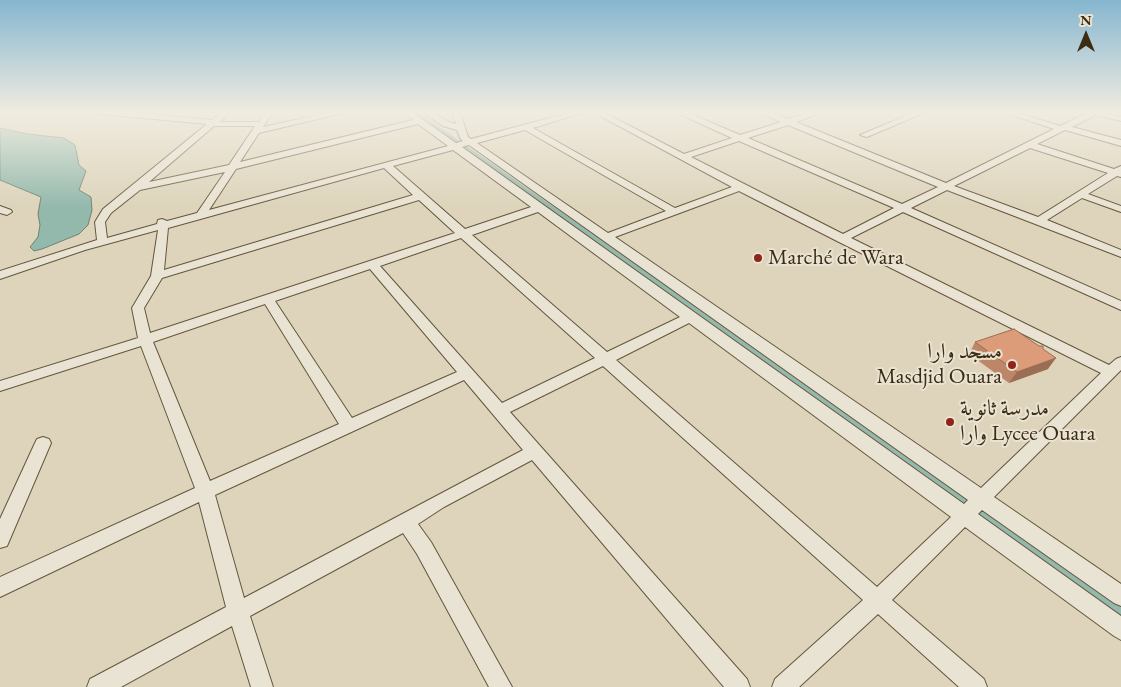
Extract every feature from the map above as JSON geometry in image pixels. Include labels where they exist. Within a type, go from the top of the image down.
[{"type":"street","points":[[101,238],[100,222],[107,211],[188,144]]},
{"type":"street","points":[[202,213],[248,144]]},
{"type":"street","points":[[137,188],[325,144]]},
{"type":"street","points":[[202,213],[386,166],[461,144]]},
{"type":"street","points":[[461,144],[540,208],[691,317],[972,507],[1121,596]]},
{"type":"street","points":[[461,144],[606,236],[972,507],[1121,629]]},
{"type":"street","points":[[0,270],[439,148],[461,144]]},
{"type":"street","points":[[556,144],[673,211]]},
{"type":"street","points":[[657,144],[841,239],[1116,367],[878,600],[783,687]]},
{"type":"street","points":[[683,158],[726,144]]},
{"type":"street","points":[[753,144],[902,208],[1121,306]]},
{"type":"street","points":[[842,144],[1121,254]]},
{"type":"street","points":[[841,239],[1031,145],[1119,172]]},
{"type":"street","points":[[386,166],[607,359],[828,558],[976,687]]},
{"type":"street","points":[[1039,221],[1119,172]]},
{"type":"street","points":[[606,236],[740,187]]},
{"type":"street","points":[[1082,195],[1121,209]]},
{"type":"street","points":[[157,276],[420,196]]},
{"type":"street","points":[[0,386],[145,340],[540,208]]},
{"type":"street","points":[[81,246],[101,238],[163,224]]},
{"type":"street","points":[[163,224],[157,276],[138,308],[145,340],[205,491],[238,612],[262,687]]},
{"type":"street","points":[[372,264],[739,687]]},
{"type":"street","points":[[0,275],[16,266]]},
{"type":"street","points":[[268,299],[349,427]]},
{"type":"street","points":[[499,411],[691,317]]},
{"type":"street","points":[[0,587],[205,491],[467,373]]},
{"type":"street","points":[[0,540],[43,443]]},
{"type":"street","points":[[98,687],[406,522],[438,502],[535,450]]},
{"type":"street","points":[[406,522],[424,548],[501,687]]},
{"type":"water","points":[[0,144],[74,144],[79,165],[86,171],[79,190],[91,197],[92,210],[88,225],[79,234],[34,251],[30,247],[38,237],[40,225],[38,214],[41,197],[0,180]]},
{"type":"building","points":[[1014,329],[1039,346],[1043,346],[1043,349],[1056,358],[1017,372],[975,342]]},
{"type":"waterway","points":[[459,144],[1121,612]]},
{"type":"place","name":"Marché de Wara","points":[[758,258]]},
{"type":"place","name":"مسجد وارا Masdjid Ouara","points":[[1012,365]]},
{"type":"place","name":"مدرسة ثانوية وارا Lycee Ouara","points":[[950,422]]}]
